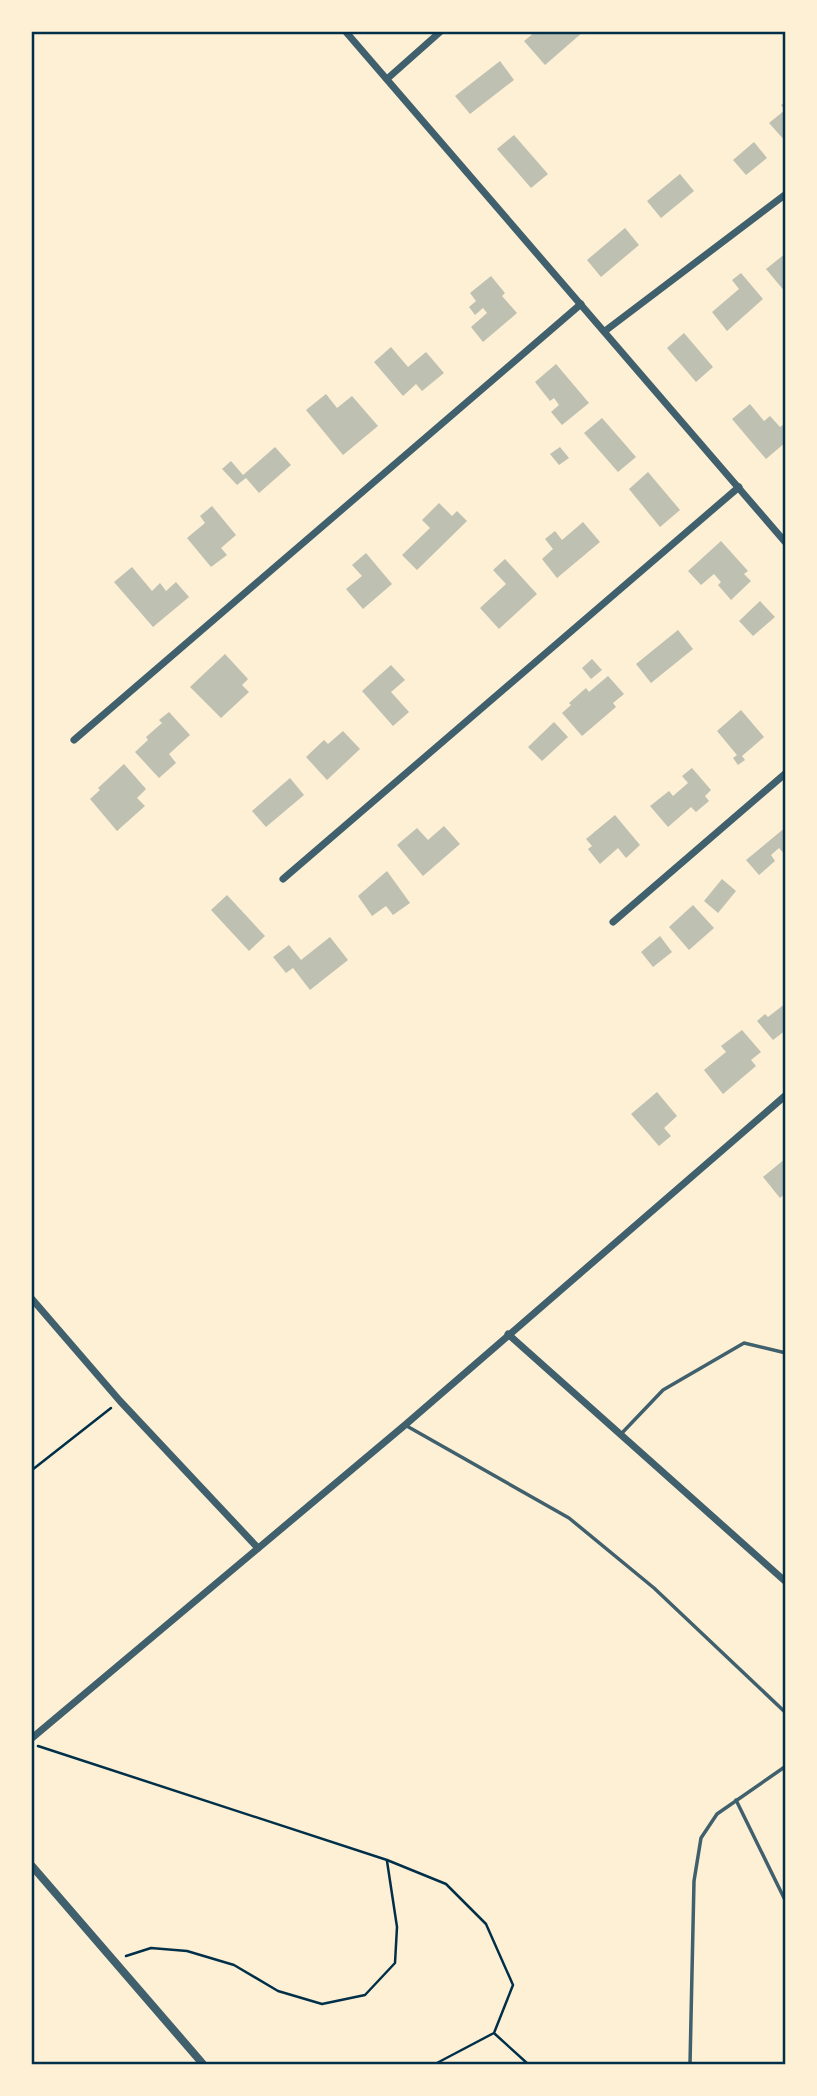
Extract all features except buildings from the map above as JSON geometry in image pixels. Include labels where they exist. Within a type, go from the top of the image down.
[{"type":"street","points":[[346,32],[786,543]]},
{"type":"street","points":[[387,79],[440,32]]},
{"type":"street","points":[[605,331],[786,194]]},
{"type":"street","points":[[74,740],[581,304]]},
{"type":"street","points":[[283,878],[739,487]]},
{"type":"street","points":[[612,922],[786,773]]},
{"type":"street","points":[[32,1738],[405,1425],[786,1095]]},
{"type":"street","points":[[32,1298],[120,1401],[258,1548]]},
{"type":"street","points":[[508,1334],[786,1582]]},
{"type":"street","points":[[32,1866],[203,2064]]},
{"type":"lane","points":[[620,1436],[663,1390],[744,1343],[786,1353]]},
{"type":"lane","points":[[405,1425],[569,1518],[654,1588],[786,1713]]},
{"type":"lane","points":[[690,2064],[694,1881],[701,1838],[717,1814],[786,1766]]},
{"type":"lane","points":[[736,1800],[786,1907]]},
{"type":"path","points":[[32,1470],[120,1401]]},
{"type":"path","points":[[32,1744],[387,1860],[446,1884],[486,1924],[513,1985],[494,2033],[435,2064]]},
{"type":"path","points":[[113,1960],[151,1948],[187,1951],[234,1965],[278,1991],[322,2004],[365,1995],[395,1963],[397,1927],[387,1860]]},
{"type":"path","points":[[494,2033],[528,2064]]}]
